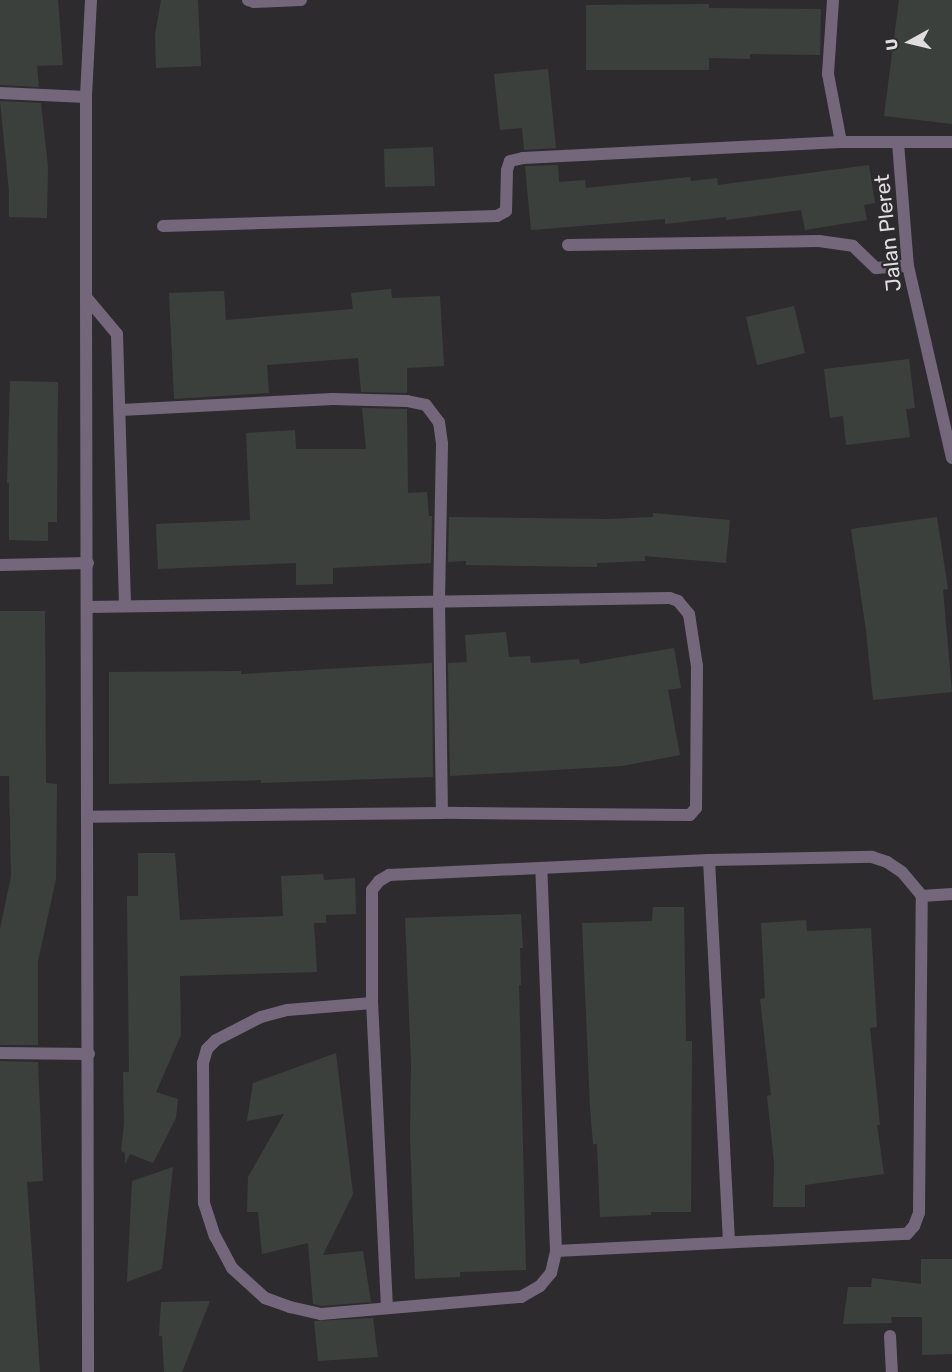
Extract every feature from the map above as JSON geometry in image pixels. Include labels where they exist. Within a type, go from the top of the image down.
[{"type":"street","points":[[88,1372],[89,817],[86,97],[90,0]]},
{"type":"street","points":[[248,0],[254,2],[300,0]]},
{"type":"street","points":[[832,0],[828,74],[841,142]]},
{"type":"street","points":[[0,93],[86,97]]},
{"type":"street","points":[[163,226],[496,216],[506,211],[507,170],[510,161],[523,158],[841,142],[952,142]]},
{"type":"street","name":"Jalan Pleret","points":[[898,143],[908,266],[952,458]]},
{"type":"street","points":[[568,245],[819,241],[853,246],[876,268],[908,266]]},
{"type":"street","points":[[86,297],[117,334],[125,605]]},
{"type":"street","points":[[121,410],[333,399],[407,401],[426,405],[439,422],[442,444],[438,602],[442,813]]},
{"type":"street","points":[[0,565],[88,563]]},
{"type":"street","points":[[87,607],[670,598],[678,601],[689,614],[697,666],[696,808],[690,815],[442,813],[89,817]]},
{"type":"street","points":[[387,1308],[372,1003],[372,890],[379,881],[389,875],[709,860],[872,858],[887,862],[902,872],[922,896],[919,1213],[914,1226],[907,1234],[556,1251]]},
{"type":"street","points":[[709,860],[729,1241]]},
{"type":"street","points":[[372,1003],[287,1010],[261,1017],[216,1040],[207,1049],[203,1063],[204,1203],[208,1222],[232,1268],[265,1298],[290,1307],[321,1314],[520,1297],[540,1286],[551,1273],[556,1251],[541,868]]},
{"type":"street","points":[[922,896],[952,894]]},
{"type":"street","points":[[0,1053],[89,1054]]},
{"type":"street","points":[[890,1336],[892,1372]]},
{"type":"building","points":[[0,0],[58,0],[63,65],[37,66],[39,87],[0,85]]},
{"type":"building","points":[[161,0],[198,0],[201,66],[156,68],[155,35]]},
{"type":"building","points":[[899,0],[952,0],[952,124],[884,116]]},
{"type":"building","points":[[709,4],[709,8],[821,9],[820,55],[750,54],[750,59],[709,58],[709,70],[586,70],[586,5]]},
{"type":"building","points":[[548,69],[556,148],[524,150],[522,128],[500,130],[494,74]]},
{"type":"building","points":[[0,101],[41,103],[48,167],[47,218],[9,217],[9,192]]},
{"type":"building","points":[[433,147],[435,186],[385,187],[384,149]]},
{"type":"building","points":[[558,165],[559,182],[585,180],[586,188],[690,177],[691,181],[717,178],[718,185],[869,165],[875,203],[864,205],[867,220],[805,230],[801,210],[726,220],[726,217],[665,224],[665,219],[531,230],[525,166]]},
{"type":"building","points":[[391,289],[392,298],[440,296],[444,366],[407,368],[407,393],[361,392],[358,358],[267,365],[269,393],[174,399],[169,293],[224,291],[226,320],[353,309],[351,293]]},
{"type":"building","points":[[794,306],[805,353],[757,365],[746,317]]},
{"type":"building","points":[[909,359],[915,408],[906,409],[910,437],[846,445],[843,416],[830,418],[824,369]]},
{"type":"building","points":[[10,381],[58,382],[57,522],[48,522],[48,541],[9,540],[9,483],[7,483]]},
{"type":"building","points":[[362,408],[407,409],[408,493],[427,492],[429,516],[432,516],[431,563],[333,568],[333,584],[296,585],[296,563],[158,569],[156,524],[250,520],[246,433],[295,430],[296,449],[366,449]]},
{"type":"building","points":[[653,513],[730,520],[726,563],[645,556],[645,561],[597,563],[597,567],[466,565],[466,561],[448,562],[449,517],[609,519],[653,517]]},
{"type":"building","points":[[937,517],[948,589],[943,590],[952,692],[873,700],[866,630],[851,529]]},
{"type":"building","points":[[0,611],[45,611],[46,783],[57,784],[56,879],[38,961],[38,1045],[0,1045],[0,929],[11,876],[9,776],[0,776]]},
{"type":"building","points":[[506,632],[509,657],[530,656],[531,663],[579,659],[580,664],[674,648],[681,688],[668,690],[680,755],[622,766],[450,776],[448,663],[467,662],[465,635]]},
{"type":"building","points":[[432,663],[433,777],[261,783],[261,780],[109,784],[109,672],[241,671],[241,674]]},
{"type":"building","points":[[138,853],[175,853],[180,920],[283,916],[281,876],[323,874],[324,880],[355,878],[356,914],[326,915],[326,923],[314,923],[317,972],[180,976],[181,1035],[156,1092],[178,1099],[176,1118],[153,1163],[130,1154],[125,1164],[125,1153],[121,1151],[124,1124],[123,1072],[129,1072],[127,896],[138,896]]},
{"type":"building","points":[[653,907],[684,907],[686,1041],[692,1041],[691,1212],[651,1212],[651,1215],[600,1217],[597,1144],[593,1144],[590,1107],[582,923],[652,921]]},
{"type":"building","points":[[521,914],[523,948],[520,948],[521,985],[519,985],[526,1270],[460,1272],[460,1277],[415,1279],[410,1137],[411,1062],[405,918]]},
{"type":"building","points":[[806,920],[807,931],[871,928],[877,1027],[870,1028],[880,1125],[877,1125],[884,1174],[805,1185],[805,1207],[773,1207],[774,1163],[767,1096],[771,1095],[760,999],[765,998],[761,923]]},
{"type":"building","points":[[336,1053],[353,1194],[323,1255],[363,1251],[371,1302],[322,1306],[313,1304],[308,1243],[262,1254],[258,1212],[247,1212],[248,1177],[284,1114],[247,1121],[253,1083]]},
{"type":"building","points":[[0,1061],[38,1062],[43,1181],[27,1182],[40,1372],[0,1372]]},
{"type":"building","points":[[173,1167],[162,1269],[127,1282],[132,1181]]},
{"type":"building","points":[[921,1259],[952,1259],[952,1354],[922,1355],[922,1317],[891,1317],[892,1323],[843,1324],[848,1287],[871,1287],[872,1278],[921,1284]]},
{"type":"building","points":[[210,1301],[182,1372],[164,1372],[162,1336],[159,1336],[161,1302]]},
{"type":"building","points":[[373,1318],[378,1357],[318,1361],[314,1321]]}]
